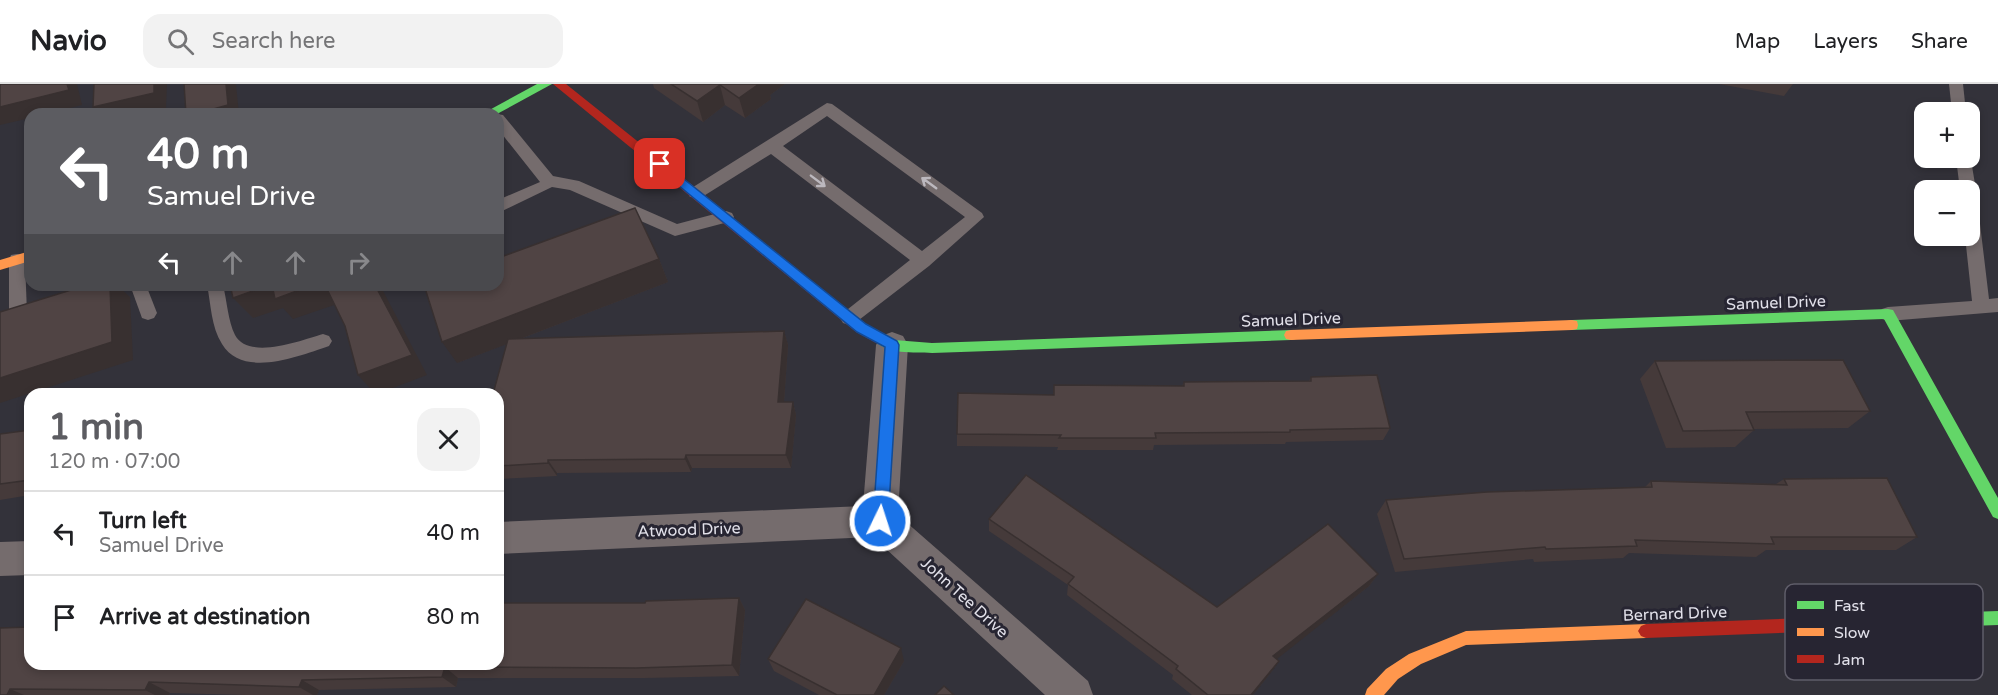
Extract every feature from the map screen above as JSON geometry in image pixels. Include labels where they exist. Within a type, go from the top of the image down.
[{"type":"street","points":[[504,109],[546,84]]},
{"type":"street","name":"Samuel Drive","points":[[559,84],[861,328],[892,345],[932,348],[1887,314]]},
{"type":"street","points":[[1887,314],[1998,512]]},
{"type":"street","points":[[880,521],[892,345]]},
{"type":"street","name":"Atwood Drive","points":[[504,538],[880,521]]},
{"type":"street","name":"John Tee Drive","points":[[880,521],[1074,695]]},
{"type":"street","points":[[0,559],[24,558]]},
{"type":"street","name":"Bernard Drive","points":[[1983,619],[1998,618]]},
{"type":"street","name":"Bernard Drive","points":[[1373,695],[1384,680],[1413,658],[1466,638],[1785,626]]},
{"type":"lane","points":[[1956,84],[1958,102]]},
{"type":"lane","points":[[696,193],[772,146],[826,108],[976,218],[849,318]]},
{"type":"lane","points":[[504,128],[548,181],[573,185],[675,230],[726,217]]},
{"type":"lane","points":[[772,146],[923,261]]},
{"type":"lane","points":[[504,204],[545,186],[548,181]]},
{"type":"lane","points":[[1887,314],[1932,312],[1989,305],[1978,246]]},
{"type":"lane","points":[[16,260],[18,314]]},
{"type":"lane","points":[[140,291],[148,313]]},
{"type":"lane","points":[[216,291],[229,342],[241,353],[261,357],[322,341]]},
{"type":"lane","points":[[0,320],[39,307]]},
{"type":"building","points":[[0,84],[67,84],[69,90],[0,107]]},
{"type":"building","points":[[94,84],[154,84],[154,93],[93,107]]},
{"type":"building","points":[[184,84],[226,84],[228,105],[217,108],[186,108]]},
{"type":"building","points":[[671,84],[759,84],[739,98],[720,85],[697,101]]},
{"type":"building","points":[[635,208],[659,259],[442,342],[426,291],[504,291],[504,256]]},
{"type":"building","points":[[68,291],[110,291],[112,342],[0,378],[0,312]]},
{"type":"building","points":[[231,291],[253,291],[233,298]]},
{"type":"building","points":[[273,291],[297,291],[275,299]]},
{"type":"building","points":[[328,291],[378,291],[412,355],[358,375],[345,326]]},
{"type":"building","points":[[784,331],[778,402],[793,402],[786,455],[686,455],[685,459],[548,460],[548,463],[504,466],[504,388],[495,388],[508,339]]},
{"type":"building","points":[[1843,360],[1870,411],[1746,412],[1754,430],[1683,431],[1655,361]]},
{"type":"building","points":[[1377,375],[1390,428],[1290,430],[1290,432],[1155,433],[1156,438],[1059,438],[1061,435],[957,434],[958,393],[1054,395],[1054,385],[1184,386],[1184,382],[1311,381],[1311,377]]},
{"type":"building","points":[[24,431],[24,481],[0,484],[0,434]]},
{"type":"building","points":[[1026,475],[1217,607],[1328,524],[1378,574],[1273,656],[1279,661],[1251,695],[1208,695],[1176,669],[1178,666],[1068,584],[1074,577],[989,519]]},
{"type":"building","points":[[1887,478],[1917,537],[1771,537],[1774,544],[1635,540],[1637,546],[1546,549],[1545,547],[1404,559],[1386,500],[1487,492],[1652,487],[1651,481],[1787,485],[1784,479]]},
{"type":"building","points":[[739,598],[732,665],[636,668],[504,667],[504,603],[645,603],[646,601]]},
{"type":"building","points":[[806,599],[901,648],[874,695],[837,695],[768,659]]},
{"type":"building","points":[[24,627],[24,670],[444,670],[442,677],[302,680],[299,687],[149,682],[145,690],[10,689],[7,695],[0,695],[0,628]]},
{"type":"building","points":[[944,686],[954,695],[935,695]]},
{"type":"traffic: fast","points":[[500,108],[546,84]]},
{"type":"traffic: fast","points":[[1572,325],[1888,314],[1998,512]]},
{"type":"traffic: fast","points":[[881,339],[892,345],[932,348],[1291,335]]},
{"type":"traffic: fast","points":[[1983,619],[1998,618]]},
{"type":"traffic: slow","points":[[0,265],[24,258]]},
{"type":"traffic: slow","points":[[1291,335],[1572,325]]},
{"type":"traffic: slow","points":[[1373,695],[1392,674],[1415,659],[1466,638],[1646,631]]},
{"type":"traffic: jam","points":[[559,84],[861,328],[881,339]]},
{"type":"traffic: jam","points":[[1646,631],[1785,626]]},
{"type":"route","points":[[660,164],[861,328],[892,345],[880,521]]}]
